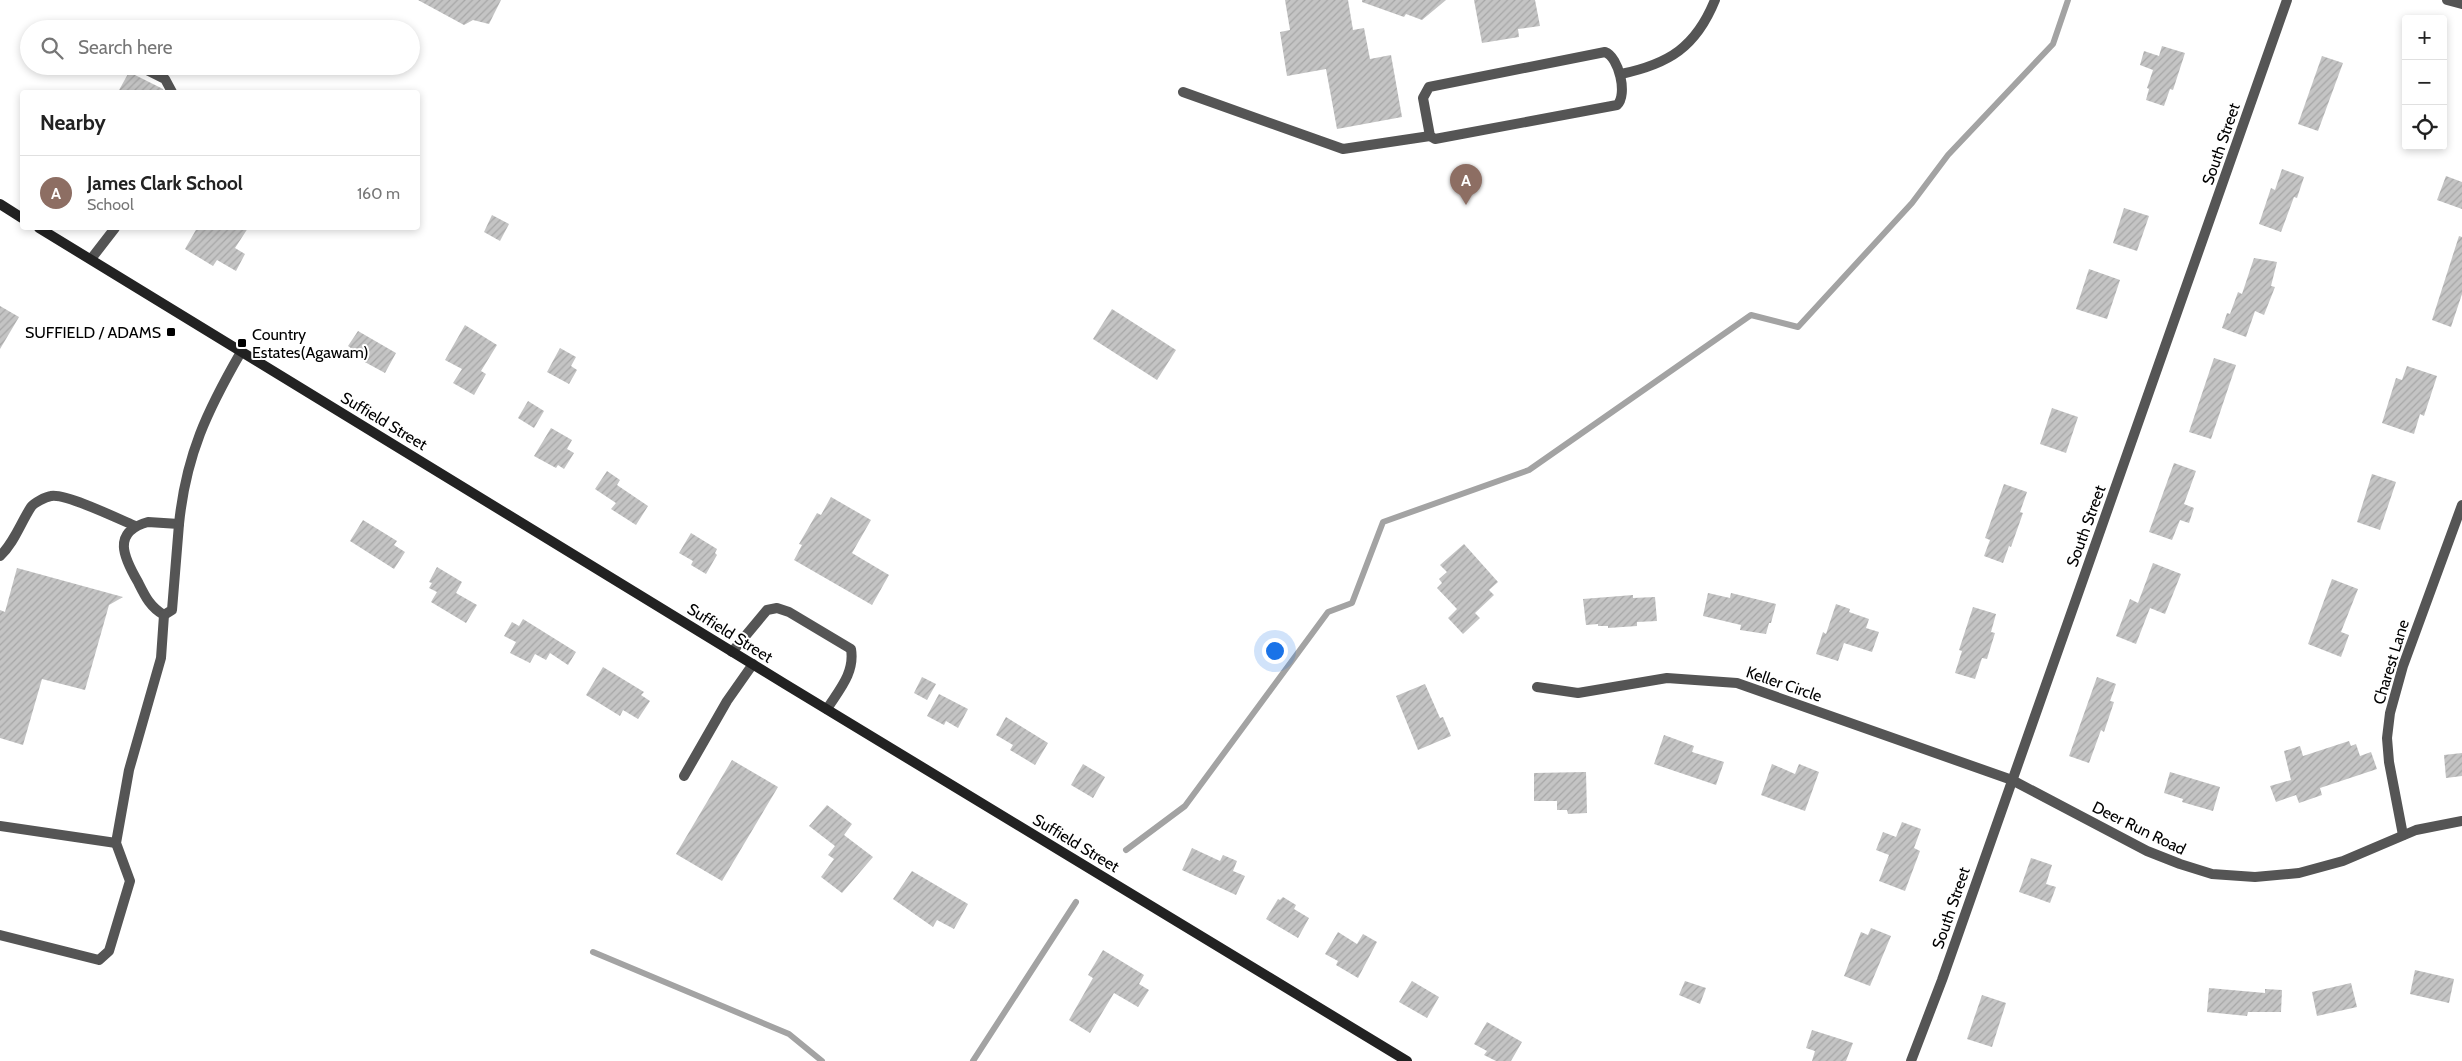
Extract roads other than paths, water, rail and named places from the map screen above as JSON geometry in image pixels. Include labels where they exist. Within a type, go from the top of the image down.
[{"type":"main road","points":[[0,204],[20,217]]},
{"type":"main road","name":"Suffield Street","points":[[42,230],[826,710],[1406,1061]]},
{"type":"street","points":[[1621,74],[1648,68],[1678,53],[1701,29],[1715,0]]},
{"type":"street","name":"South Street","points":[[1911,1061],[2287,0]]},
{"type":"street","points":[[2447,0],[2462,4]]},
{"type":"street","points":[[1183,92],[1343,149],[1430,136],[1435,139],[1617,105],[1621,99],[1621,74],[1610,55],[1605,52],[1429,87],[1423,98],[1430,136]]},
{"type":"street","points":[[157,75],[165,79],[171,90]]},
{"type":"street","points":[[91,259],[113,230]]},
{"type":"street","points":[[164,615],[172,610],[179,524],[193,449],[210,409],[241,352]]},
{"type":"street","points":[[0,556],[10,548],[19,526],[33,505],[52,495],[75,501],[135,526]]},
{"type":"street","name":"Charest Lane","points":[[2403,835],[2389,762],[2390,713],[2402,666],[2462,505]]},
{"type":"street","points":[[164,615],[152,609],[126,563],[123,551],[126,536],[135,526],[148,522],[179,524]]},
{"type":"street","points":[[732,652],[767,610],[777,608],[789,612],[851,649],[850,672],[826,710]]},
{"type":"street","points":[[0,934],[99,960],[109,951],[130,881],[116,843],[129,770],[161,658],[164,615]]},
{"type":"street","points":[[684,776],[727,702],[753,664]]},
{"type":"street","name":"Keller Circle","points":[[1536,687],[1578,693],[1666,678],[1737,683],[2012,780]]},
{"type":"street","name":"Deer Run Road","points":[[2012,780],[2148,851],[2212,874],[2255,877],[2299,873],[2343,861],[2403,835],[2431,826],[2462,821]]},
{"type":"street","points":[[0,826],[116,843]]},
{"type":"waterway","points":[[1126,850],[1185,806],[1328,612],[1352,603],[1383,522],[1529,470],[1751,315],[1798,327],[1912,203],[1948,155],[2053,44],[2068,0]]},
{"type":"waterway","points":[[973,1061],[1076,902]]},
{"type":"waterway","points":[[593,952],[789,1034],[822,1061]]},
{"type":"place","name":"James Clark School","points":[[1466,205]]},
{"type":"place","name":"SUFFIELD / ADAMS","points":[[171,332]]},
{"type":"place","name":"Country Estates(Agawam)","points":[[242,343]]}]
